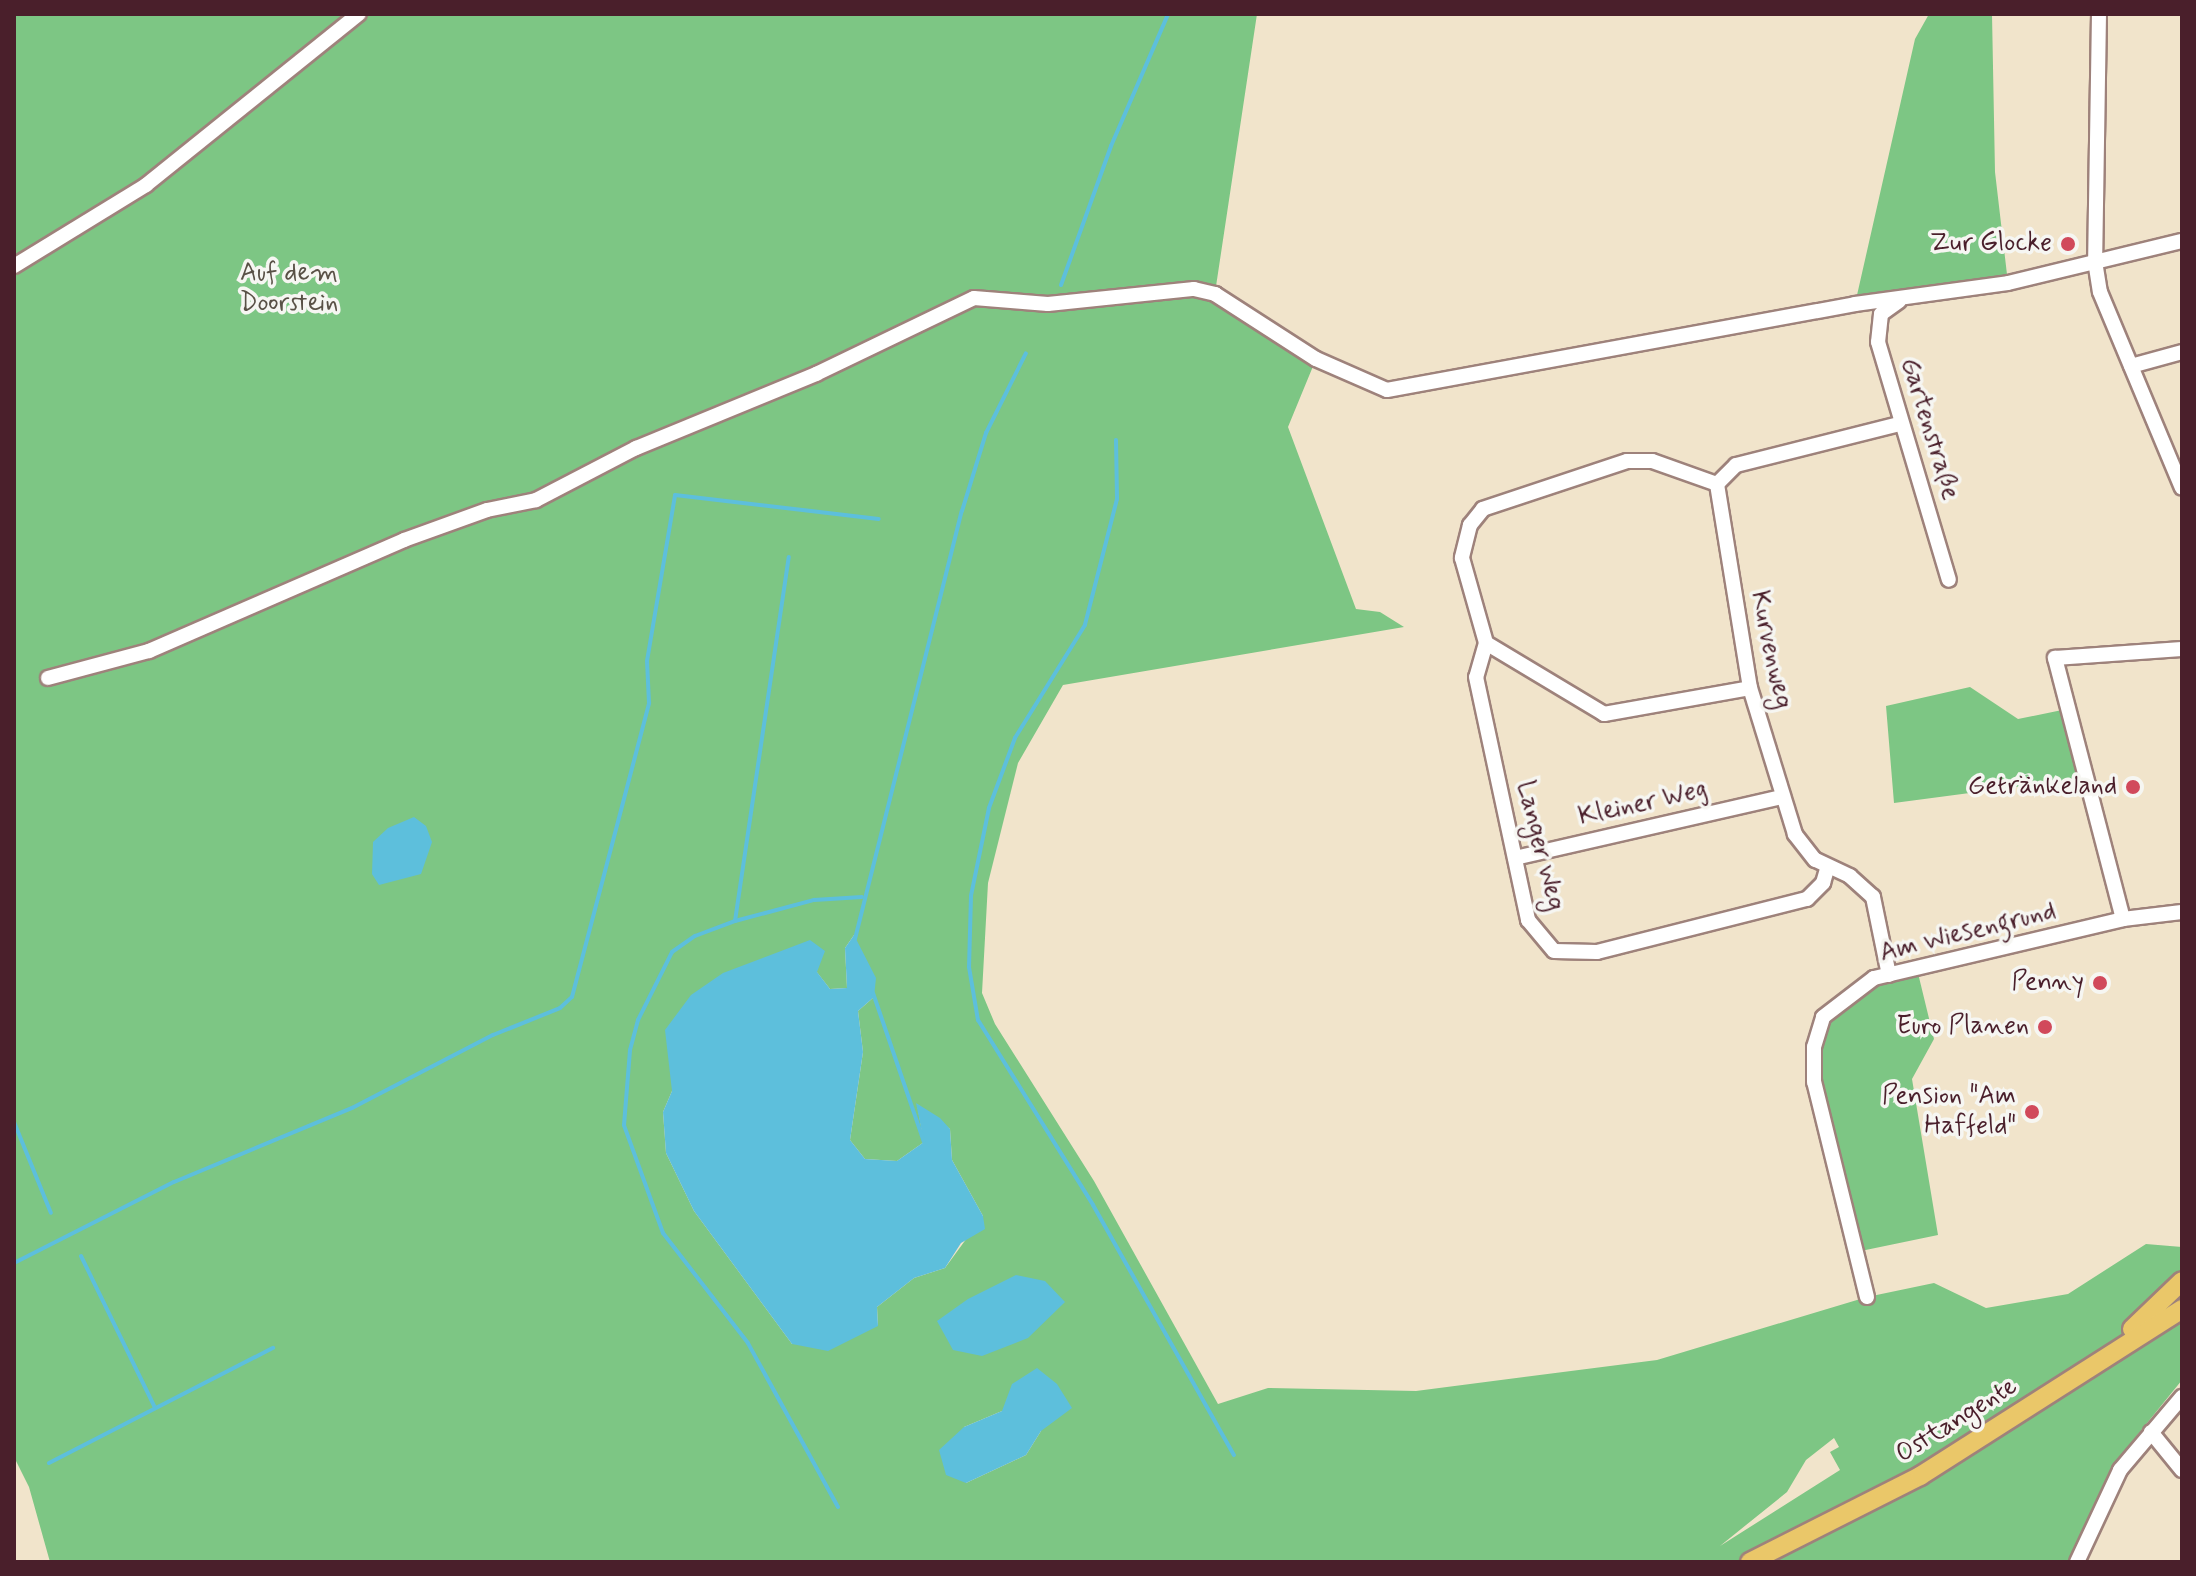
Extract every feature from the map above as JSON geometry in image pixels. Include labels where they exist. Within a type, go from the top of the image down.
[{"type":"main road","points":[[2068,1383],[2182,1281]]},
{"type":"main road","name":"Osttangente","points":[[1750,1562],[1870,1504],[2182,1309]]},
{"type":"street","points":[[14,266],[146,185],[359,14]]},
{"type":"street","points":[[2099,14],[2095,261],[2100,292],[2182,488]]},
{"type":"street","points":[[48,678],[149,651],[404,540],[487,510],[536,500],[636,448],[816,374],[974,298],[1048,304],[1205,291],[1316,359],[1387,390],[1855,304],[1899,301],[2008,283],[2182,241]]},
{"type":"street","name":"Gartenstraße","points":[[1899,301],[1881,314],[1878,342],[1899,424],[1949,580]]},
{"type":"street","points":[[2131,366],[2182,352]]},
{"type":"street","points":[[1717,484],[1736,465],[1899,424]]},
{"type":"street","name":"Langer Weg","points":[[1717,484],[1652,461],[1627,461],[1483,509],[1470,525],[1462,558],[1486,643],[1476,677],[1528,920],[1554,951],[1571,955],[1807,899],[1823,883],[1827,869]]},
{"type":"street","name":"Kurvenweg","points":[[1717,484],[1750,688],[1782,797],[1795,834],[1827,869],[1850,876],[1873,897],[1889,975]]},
{"type":"street","points":[[1486,643],[1604,714],[1750,688]]},
{"type":"street","points":[[2123,919],[2055,658],[2182,649]]},
{"type":"street","name":"Kleiner Weg","points":[[1515,858],[1782,797]]},
{"type":"street","name":"Am Wiesengrund","points":[[1867,1297],[1814,1082],[1814,1047],[1823,1017],[1874,978],[2123,919],[2182,912]]},
{"type":"street","points":[[2077,1562],[2120,1470],[2182,1397]]},
{"type":"street","points":[[2151,1432],[2182,1470]]},
{"type":"green space","name":"Auf dem Doorstein","points":[[14,14],[1257,14],[1215,293],[1316,359],[1288,427],[1356,609],[1380,612],[1404,627],[1063,685],[1018,763],[988,883],[982,993],[995,1024],[1094,1181],[1218,1404],[1268,1388],[1416,1391],[1657,1360],[1867,1297],[1934,1283],[1986,1308],[2068,1294],[2146,1244],[2182,1247],[2182,1309],[2149,1340],[2182,1322],[2182,1380],[2113,1465],[2070,1562],[50,1562],[29,1487],[14,1457]],"holes":[[[854,935],[874,997],[858,1011],[863,1052],[850,1140],[865,1159],[897,1161],[924,1142],[917,1104],[950,1129],[952,1160],[983,1216],[945,1268],[914,1278],[877,1307],[878,1325],[792,1344],[694,1211],[666,1153],[663,1112],[672,1091],[816,971],[830,989],[847,988],[845,948]],[[1002,1411],[1041,1431],[1026,1455],[966,1483],[964,1427]],[[1834,1438],[1839,1447],[1830,1452],[1840,1470],[1720,1546],[1787,1492],[1806,1460]]]},
{"type":"green space","points":[[1929,14],[1992,14],[1995,172],[2008,283],[1855,304],[1915,39]]},
{"type":"green space","points":[[1970,687],[2018,719],[2067,709],[2083,778],[1894,803],[1886,706]]},
{"type":"green space","points":[[1917,969],[1934,1039],[1912,1079],[1938,1235],[1856,1252],[1814,1082],[1823,1017],[1847,994]]},
{"type":"water","points":[[414,817],[426,826],[432,842],[421,874],[379,885],[372,874],[373,842],[388,828]]},
{"type":"water","points":[[854,935],[876,978],[874,997],[858,1011],[863,1052],[850,1140],[865,1159],[897,1161],[924,1142],[916,1103],[940,1118],[950,1129],[952,1160],[983,1216],[985,1229],[961,1243],[945,1268],[914,1278],[877,1307],[878,1326],[828,1351],[792,1344],[694,1211],[666,1153],[663,1112],[672,1091],[665,1030],[691,995],[723,973],[810,940],[825,951],[817,972],[830,989],[847,988],[845,948]]},
{"type":"water","points":[[1016,1275],[1045,1281],[1065,1302],[1028,1338],[982,1356],[953,1350],[937,1321],[968,1299]]},
{"type":"water","points":[[1037,1368],[1057,1384],[1072,1408],[1041,1431],[1026,1455],[966,1483],[946,1475],[939,1450],[964,1427],[1002,1411],[1012,1384]]},
{"type":"waterway","points":[[1061,285],[1111,146],[1168,14]]},
{"type":"waterway","points":[[855,939],[962,511],[986,433],[1026,353]]},
{"type":"waterway","points":[[1116,440],[1117,499],[1085,625],[1015,738],[989,808],[971,896],[969,967],[978,1020],[1093,1205],[1234,1455]]},
{"type":"waterway","points":[[14,1263],[174,1182],[352,1108],[493,1035],[560,1008],[572,997],[649,703],[647,661],[675,495],[879,519]]},
{"type":"waterway","points":[[735,921],[789,557]]},
{"type":"waterway","points":[[838,1507],[748,1343],[663,1233],[624,1125],[630,1050],[638,1020],[672,952],[695,936],[735,921],[814,900],[862,897]]},
{"type":"waterway","points":[[873,993],[924,1142]]},
{"type":"waterway","points":[[14,1122],[51,1213]]},
{"type":"waterway","points":[[81,1256],[155,1408]]},
{"type":"waterway","points":[[49,1463],[273,1348]]},
{"type":"place","name":"Zur Glocke","points":[[2068,244]]},
{"type":"place","name":"Getränkeland","points":[[2133,787]]},
{"type":"place","name":"Penny","points":[[2100,983]]},
{"type":"place","name":"Euro Planen","points":[[2045,1027]]},
{"type":"place","name":"Pension \"Am Haffeld\"","points":[[2032,1112]]}]
